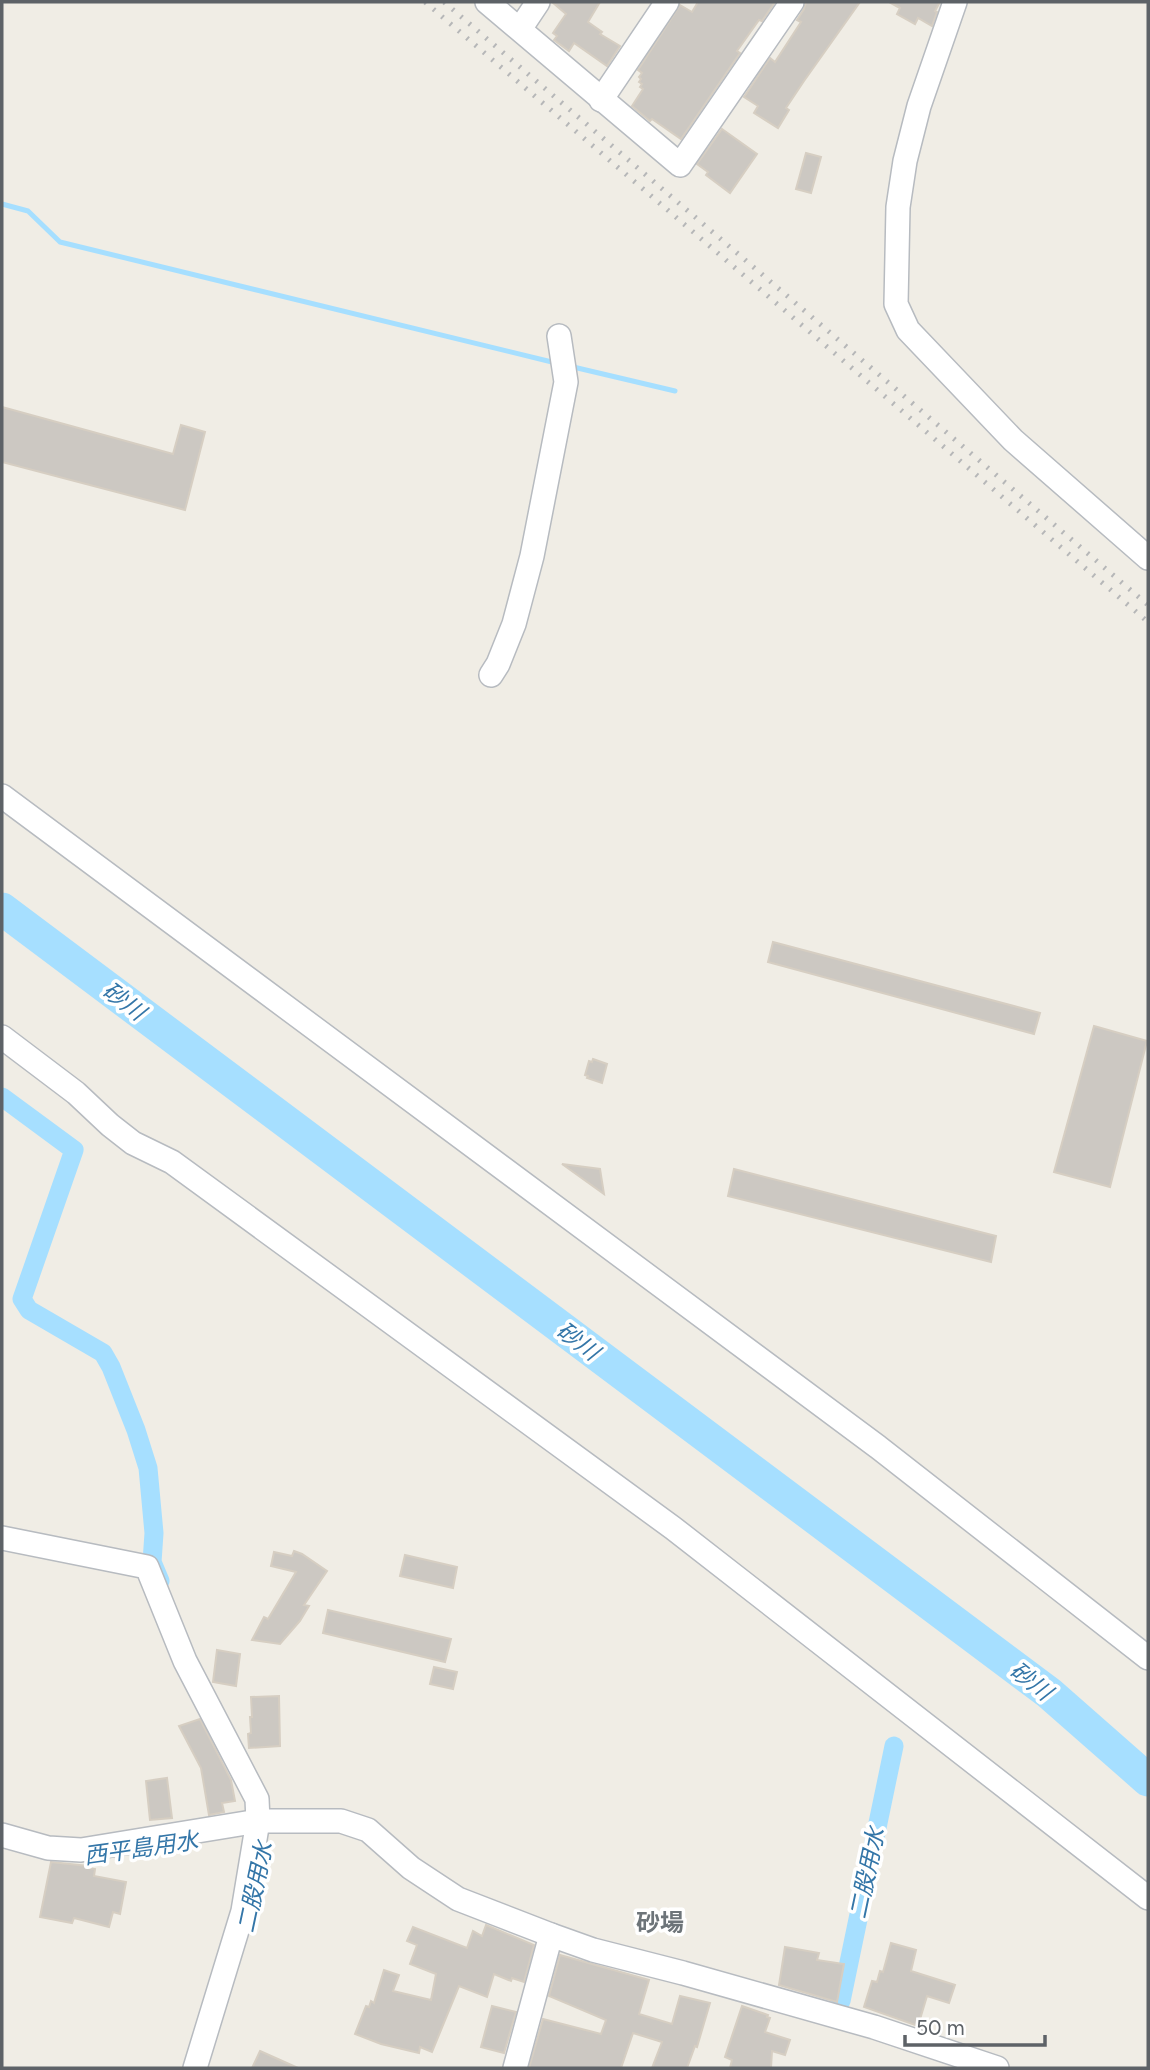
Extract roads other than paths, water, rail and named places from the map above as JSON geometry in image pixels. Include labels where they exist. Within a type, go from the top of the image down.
[{"type":"street","points":[[487,2],[680,165],[792,2]]},
{"type":"street","points":[[520,29],[538,2]]},
{"type":"street","points":[[601,100],[667,2]]},
{"type":"street","points":[[955,2],[919,106],[905,161],[898,207],[896,304],[908,330],[1013,440],[1148,558]]},
{"type":"street","points":[[491,675],[514,624],[537,530],[566,383],[564,355],[559,336]]},
{"type":"street","points":[[2,796],[878,1447],[1148,1658]]},
{"type":"street","points":[[2,1037],[76,1093],[133,1143],[172,1162],[673,1528],[1148,1898]]},
{"type":"street","points":[[2,1538],[147,1567],[184,1661],[257,1799],[258,1821],[243,1911],[195,2068]]},
{"type":"street","points":[[2,1835],[48,1848],[81,1850],[258,1821],[341,1821],[368,1830],[411,1868],[458,1899],[551,1935],[593,1950],[874,2026],[997,2068]]},
{"type":"street","points":[[515,2068],[551,1935]]},
{"type":"waterway","points":[[2,204],[28,211],[60,242],[556,363]]},
{"type":"waterway","points":[[569,366],[675,391]]},
{"type":"waterway","name":"砂川","points":[[2,909],[1049,1693],[1148,1780]]},
{"type":"waterway","points":[[2,1097],[74,1150],[22,1299],[29,1310],[103,1353],[111,1367],[148,1468],[154,1533],[152,1562],[160,1581]]},
{"type":"waterway","name":"二股用水","points":[[841,2001],[894,1746]]},
{"type":"railway","points":[[425,2],[1148,622]]},
{"type":"railway","points":[[444,2],[1148,605]]},
{"type":"district","name":"砂場","points":[[660,1922]]},
{"type":"water label","name":"西平島用水","points":[[141,1848]]}]
